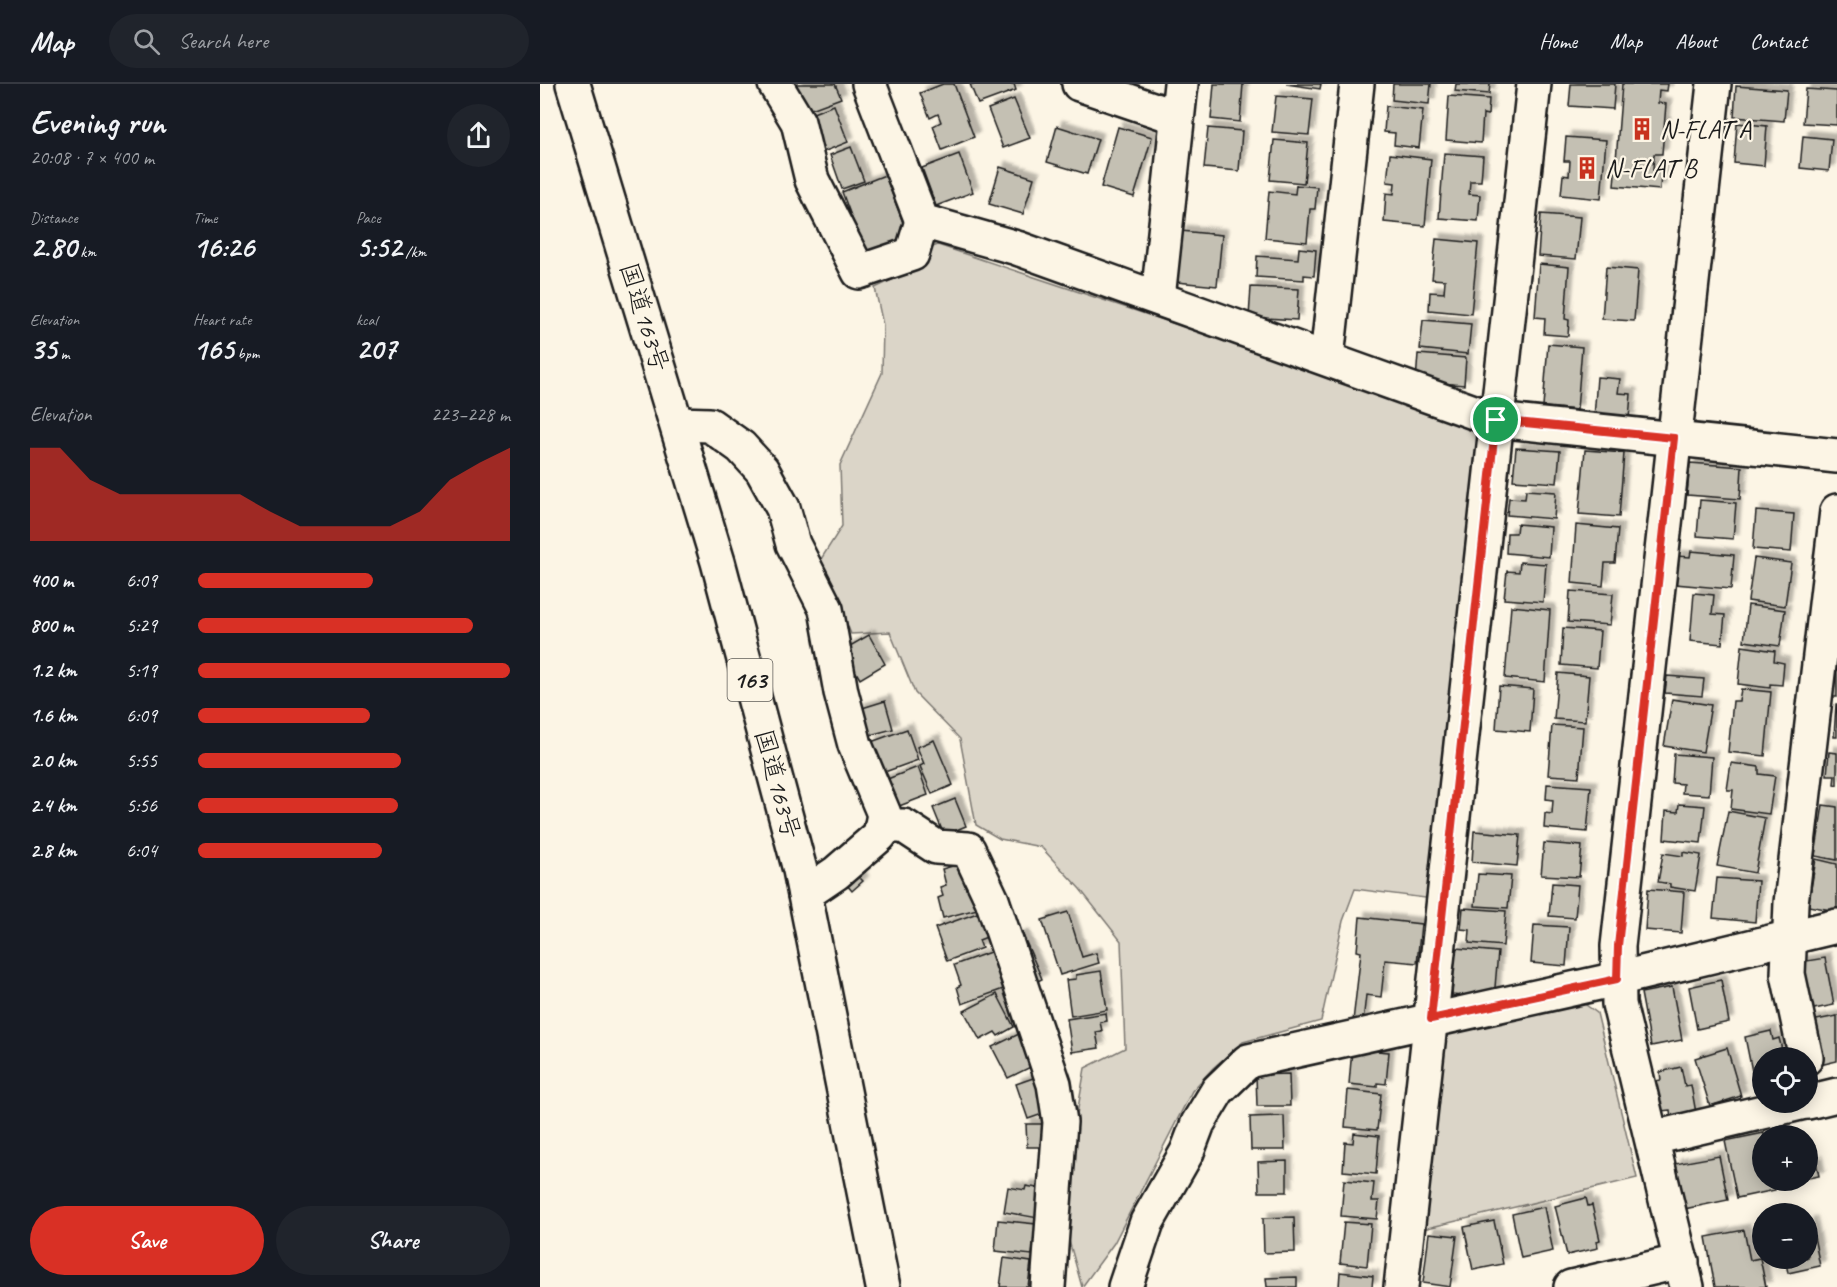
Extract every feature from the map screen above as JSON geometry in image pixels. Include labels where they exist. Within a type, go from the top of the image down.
[{"type":"main road","name":"国道163号","points":[[573,84],[721,574],[805,894],[883,1287]]},
{"type":"main road","points":[[775,84],[798,122],[812,180],[860,272],[912,254],[922,221],[869,84]]},
{"type":"main road","points":[[1079,84],[1176,117]]},
{"type":"main road","points":[[1158,298],[1181,84]]},
{"type":"main road","points":[[1327,358],[1357,84]]},
{"type":"main road","points":[[1401,1287],[1534,84]]},
{"type":"main road","points":[[1571,1287],[1685,1274],[1619,1004],[1617,979],[1618,946],[1714,84]]},
{"type":"main road","points":[[922,221],[1017,248],[1496,420],[1837,456]]},
{"type":"main road","points":[[677,424],[710,425],[741,447],[762,470],[783,508],[793,544],[826,609],[844,703],[855,745],[884,814],[880,835],[805,894]]},
{"type":"main road","points":[[1804,1047],[1788,974],[1791,903],[1837,511]]},
{"type":"main road","points":[[883,826],[904,826],[936,847],[968,849],[992,900],[1054,1084],[1060,1122],[1048,1287]]},
{"type":"main road","points":[[1125,1287],[1147,1222],[1187,1152],[1198,1123],[1218,1090],[1248,1061],[1617,979],[1837,926]]},
{"type":"main road","points":[[1653,1138],[1760,1113]]},
{"type":"shaded area","points":[[938,245],[1467,421],[1481,444],[1433,899],[1355,889],[1343,921],[1321,1021],[1243,1042],[1213,1068],[1192,1091],[1114,1243],[1082,1287],[1068,1237],[1073,1137],[1085,1068],[1125,1048],[1121,941],[1080,889],[1041,847],[1000,839],[976,825],[960,739],[915,693],[890,632],[851,634],[821,559],[842,526],[840,465],[882,373],[883,325],[875,288],[909,272],[927,249]]},
{"type":"shaded area","points":[[1579,1000],[1597,1013],[1637,1178],[1419,1230],[1439,1044],[1453,1029]]},
{"type":"building","points":[[796,84],[835,84],[841,98],[806,111]]},
{"type":"building","points":[[943,84],[954,84],[974,137],[942,150],[933,126],[941,122],[938,114],[930,118],[920,93]]},
{"type":"building","points":[[970,84],[1014,84],[1016,90],[978,104]]},
{"type":"building","points":[[1214,84],[1243,84],[1240,122],[1211,119]]},
{"type":"building","points":[[1286,84],[1321,84],[1320,89]]},
{"type":"building","points":[[1393,84],[1431,84],[1429,104],[1392,100]]},
{"type":"building","points":[[1456,84],[1490,84],[1489,94],[1455,91]]},
{"type":"building","points":[[1571,84],[1615,84],[1613,109],[1569,106]]},
{"type":"building","name":"N-FLAT A","points":[[1622,84],[1668,84],[1667,91],[1659,90],[1658,103],[1666,104],[1662,154],[1654,154],[1653,170],[1661,171],[1660,190],[1614,186]]},
{"type":"building","points":[[1736,86],[1787,90],[1784,121],[1734,117]]},
{"type":"building","points":[[1806,89],[1837,91],[1837,125],[1803,123]]},
{"type":"building","points":[[1276,96],[1313,99],[1309,135],[1272,132]]},
{"type":"building","points":[[1449,96],[1489,99],[1488,115],[1483,114],[1481,143],[1446,140]]},
{"type":"building","points":[[1014,99],[1030,138],[1003,148],[988,109]]},
{"type":"building","points":[[834,105],[848,142],[823,152],[808,115]]},
{"type":"building","points":[[1386,106],[1423,110],[1419,148],[1394,145],[1395,133],[1384,132]]},
{"type":"building","points":[[1737,123],[1767,126],[1764,166],[1734,163]]},
{"type":"building","points":[[1057,126],[1098,139],[1087,174],[1047,162]]},
{"type":"building","points":[[1118,127],[1152,137],[1134,197],[1101,187]]},
{"type":"building","points":[[1208,128],[1242,131],[1239,171],[1204,168]]},
{"type":"building","points":[[1803,136],[1832,139],[1829,171],[1800,168]]},
{"type":"building","name":"N-FLAT B","points":[[1566,137],[1606,140],[1601,199],[1561,195],[1563,175],[1569,176],[1570,161],[1564,161]]},
{"type":"building","points":[[1274,140],[1308,143],[1304,183],[1270,180]]},
{"type":"building","points":[[851,147],[864,181],[842,189],[830,155]]},
{"type":"building","points":[[1444,153],[1483,156],[1481,181],[1470,181],[1469,194],[1480,195],[1478,221],[1439,218]]},
{"type":"building","points":[[959,154],[973,192],[936,206],[922,168]]},
{"type":"building","points":[[1390,154],[1431,159],[1425,226],[1384,222],[1386,193],[1394,194],[1395,183],[1387,182]]},
{"type":"building","points":[[1000,167],[1034,178],[1023,214],[989,204]]},
{"type":"building","points":[[885,175],[908,236],[865,253],[842,192]]},
{"type":"building","points":[[1296,185],[1317,187],[1315,209],[1310,209],[1307,242],[1265,238],[1269,191],[1295,194]]},
{"type":"building","points":[[1541,214],[1580,217],[1576,259],[1538,256]]},
{"type":"building","points":[[1181,231],[1222,235],[1217,286],[1177,282]]},
{"type":"building","points":[[1436,239],[1478,243],[1471,314],[1429,310],[1430,292],[1444,293],[1445,280],[1432,279]]},
{"type":"building","points":[[1299,248],[1316,250],[1314,276],[1304,275],[1304,280],[1256,277],[1257,256],[1298,259]]},
{"type":"building","points":[[1539,264],[1569,267],[1565,319],[1569,320],[1568,336],[1544,334],[1545,318],[1535,317]]},
{"type":"building","points":[[1606,267],[1638,270],[1634,321],[1602,319]]},
{"type":"building","points":[[1251,287],[1299,289],[1297,320],[1249,317]]},
{"type":"building","points":[[1423,320],[1471,324],[1468,354],[1420,349]]},
{"type":"building","points":[[1548,344],[1582,347],[1577,410],[1543,407]]},
{"type":"building","points":[[1418,354],[1466,358],[1464,385],[1416,381]]},
{"type":"building","points":[[1597,377],[1620,379],[1618,393],[1631,394],[1629,419],[1594,418]]},
{"type":"building","points":[[1516,448],[1560,451],[1557,483],[1513,480]]},
{"type":"building","points":[[1585,450],[1624,453],[1619,517],[1579,514]]},
{"type":"building","points":[[1690,463],[1742,467],[1740,499],[1687,495]]},
{"type":"building","points":[[1526,490],[1556,492],[1554,519],[1507,515],[1509,498],[1525,499]]},
{"type":"building","points":[[1700,500],[1736,503],[1733,539],[1697,536]]},
{"type":"building","points":[[1756,511],[1794,514],[1791,552],[1753,549]]},
{"type":"building","points":[[1517,524],[1551,527],[1549,557],[1506,553],[1507,533],[1516,533]]},
{"type":"building","points":[[1576,525],[1618,529],[1615,563],[1605,563],[1603,586],[1572,583]]},
{"type":"building","points":[[1691,551],[1734,555],[1731,589],[1675,584],[1677,556],[1690,557]]},
{"type":"building","points":[[1754,558],[1791,563],[1785,606],[1748,601]]},
{"type":"building","points":[[1520,562],[1546,564],[1543,602],[1504,599],[1507,571],[1519,572]]},
{"type":"building","points":[[1570,591],[1613,594],[1610,625],[1568,622]]},
{"type":"building","points":[[1694,593],[1714,595],[1712,614],[1725,615],[1722,644],[1690,641]]},
{"type":"building","points":[[1748,605],[1785,610],[1780,646],[1744,641]]},
{"type":"building","points":[[1511,606],[1550,610],[1545,682],[1505,678]]},
{"type":"building","points":[[1563,628],[1600,631],[1597,668],[1561,665]]},
{"type":"building","points":[[869,635],[885,664],[860,679],[843,650]]},
{"type":"building","points":[[1742,646],[1775,651],[1774,661],[1784,663],[1782,685],[1770,684],[1770,688],[1738,684]]},
{"type":"building","points":[[1837,655],[1837,697],[1833,697]]},
{"type":"building","points":[[1558,673],[1589,676],[1585,721],[1554,719]]},
{"type":"building","points":[[1667,676],[1704,679],[1702,696],[1665,693]]},
{"type":"building","points":[[1499,686],[1533,689],[1530,732],[1496,729]]},
{"type":"building","points":[[1741,689],[1771,692],[1765,756],[1728,752],[1733,701],[1739,701]]},
{"type":"building","points":[[1672,699],[1711,705],[1703,752],[1664,746]]},
{"type":"building","points":[[885,701],[893,729],[866,736],[859,709]]},
{"type":"building","points":[[1836,704],[1837,737],[1834,737]]},
{"type":"building","points":[[1552,725],[1583,727],[1579,777],[1548,775]]},
{"type":"building","points":[[907,729],[918,760],[882,773],[871,742]]},
{"type":"building","points":[[934,740],[953,785],[932,794],[920,766],[924,764],[917,747]]},
{"type":"building","points":[[1829,752],[1837,753],[1837,785],[1834,784],[1835,775],[1827,775]]},
{"type":"building","points":[[1674,754],[1712,757],[1709,795],[1682,793],[1683,784],[1672,783]]},
{"type":"building","points":[[1731,763],[1759,767],[1759,774],[1775,776],[1769,814],[1731,809],[1733,790],[1727,790]]},
{"type":"building","points":[[918,767],[928,795],[894,808],[880,782]]},
{"type":"building","points":[[1547,784],[1591,787],[1587,832],[1544,828],[1545,813],[1552,814],[1553,800],[1546,799]]},
{"type":"building","points":[[955,799],[966,826],[944,835],[933,808]]},
{"type":"building","points":[[1679,804],[1705,806],[1701,843],[1664,839],[1666,811],[1678,812]]},
{"type":"building","points":[[1823,805],[1837,807],[1837,860],[1815,856]]},
{"type":"building","points":[[1728,811],[1765,818],[1755,873],[1717,866]]},
{"type":"building","points":[[1474,831],[1520,835],[1517,866],[1472,862]]},
{"type":"building","points":[[1544,843],[1582,846],[1579,877],[1541,875]]},
{"type":"building","points":[[1683,852],[1701,855],[1695,891],[1670,887],[1670,884],[1658,882],[1663,853],[1683,856]]},
{"type":"building","points":[[1816,859],[1837,864],[1837,911],[1808,906]]},
{"type":"building","points":[[857,862],[865,872],[859,877],[863,881],[852,891],[841,878]]},
{"type":"building","points":[[960,864],[966,889],[976,887],[981,908],[943,918],[938,898],[943,896],[940,887],[946,885],[942,869]]},
{"type":"building","points":[[1478,874],[1511,876],[1508,908],[1475,906]]},
{"type":"building","points":[[1717,878],[1758,881],[1755,922],[1713,918]]},
{"type":"building","points":[[1552,883],[1578,885],[1575,918],[1549,916]]},
{"type":"building","points":[[1648,889],[1684,892],[1681,933],[1645,930]]},
{"type":"building","points":[[1463,908],[1506,911],[1503,946],[1469,943],[1470,930],[1461,929]]},
{"type":"building","points":[[983,911],[992,935],[979,940],[982,948],[947,961],[935,928]]},
{"type":"building","points":[[1068,912],[1082,957],[1096,953],[1099,963],[1060,975],[1042,920]]},
{"type":"building","points":[[1360,917],[1421,924],[1417,963],[1385,960],[1381,997],[1366,995],[1363,1022],[1353,1021],[1361,952],[1357,951]]},
{"type":"building","points":[[1534,925],[1569,927],[1566,966],[1531,963]]},
{"type":"building","points":[[1023,935],[1042,979],[1032,984],[1013,939]]},
{"type":"building","points":[[1456,948],[1498,952],[1494,999],[1452,995]]},
{"type":"building","points":[[993,951],[1006,988],[962,1004],[957,987],[961,985],[954,965]]},
{"type":"building","points":[[1825,958],[1834,1005],[1809,1010],[1800,962]]},
{"type":"building","points":[[1101,971],[1107,1010],[1071,1016],[1066,980],[1076,979],[1076,975]]},
{"type":"building","points":[[1721,980],[1729,1022],[1697,1029],[1689,987]]},
{"type":"building","points":[[1672,987],[1682,1040],[1651,1046],[1641,993]]},
{"type":"building","points":[[997,994],[1014,1027],[998,1036],[995,1032],[980,1040],[964,1011]]},
{"type":"building","points":[[1106,1013],[1107,1021],[1100,1022],[1102,1031],[1096,1032],[1099,1048],[1072,1052],[1067,1019]]},
{"type":"building","points":[[1837,1016],[1837,1061],[1820,1065],[1811,1021]]},
{"type":"building","points":[[1771,1031],[1773,1040],[1779,1038],[1781,1047],[1752,1047],[1752,1071],[1745,1037]]},
{"type":"building","points":[[1021,1033],[1037,1064],[1008,1078],[992,1047]]},
{"type":"building","points":[[1727,1048],[1741,1096],[1710,1106],[1695,1058]]},
{"type":"building","points":[[1352,1049],[1389,1052],[1386,1084],[1377,1083],[1377,1087],[1349,1084]]},
{"type":"building","points":[[1681,1067],[1685,1086],[1691,1085],[1696,1113],[1671,1118],[1670,1110],[1661,1111],[1655,1081],[1661,1080],[1660,1072]]},
{"type":"building","points":[[1289,1074],[1290,1106],[1257,1106],[1256,1075]]},
{"type":"building","points":[[1036,1077],[1048,1112],[1028,1119],[1016,1084]]},
{"type":"building","points":[[1348,1090],[1381,1094],[1377,1130],[1345,1127]]},
{"type":"building","points":[[1284,1116],[1285,1150],[1251,1150],[1250,1117]]},
{"type":"building","points":[[1026,1124],[1046,1124],[1046,1147],[1027,1147]]},
{"type":"building","points":[[1354,1133],[1379,1136],[1376,1174],[1343,1171],[1345,1142],[1353,1143]]},
{"type":"building","points":[[1752,1135],[1752,1191],[1770,1191],[1737,1198],[1725,1141]]},
{"type":"building","points":[[1719,1156],[1728,1200],[1684,1209],[1675,1164]]},
{"type":"building","points":[[1287,1161],[1287,1192],[1259,1192],[1258,1162]]},
{"type":"building","points":[[1344,1180],[1374,1183],[1372,1201],[1379,1201],[1377,1219],[1341,1216]]},
{"type":"building","points":[[1026,1186],[1043,1189],[1038,1218],[1004,1212],[1008,1187],[1025,1190]]},
{"type":"building","points":[[1586,1198],[1588,1206],[1592,1205],[1600,1240],[1597,1241],[1598,1248],[1567,1255],[1555,1206]]},
{"type":"building","points":[[1544,1207],[1553,1251],[1521,1258],[1512,1214]]},
{"type":"building","points":[[1294,1217],[1295,1252],[1264,1253],[1263,1218]]},
{"type":"building","points":[[998,1220],[1036,1224],[1032,1255],[995,1251]]},
{"type":"building","points":[[1494,1221],[1503,1264],[1473,1270],[1464,1227]]},
{"type":"building","points":[[1344,1222],[1371,1224],[1367,1266],[1340,1263]]},
{"type":"building","points":[[1744,1230],[1750,1260],[1752,1260],[1752,1269],[1762,1269],[1766,1287],[1715,1287],[1706,1237]]},
{"type":"building","points":[[1429,1233],[1457,1236],[1450,1287],[1423,1283]]},
{"type":"building","points":[[1004,1258],[1031,1262],[1028,1287],[1000,1287]]},
{"type":"building","points":[[1787,1269],[1806,1269],[1788,1273]]},
{"type":"building","points":[[1340,1272],[1373,1276],[1372,1287],[1339,1287]]},
{"type":"building","points":[[1297,1277],[1297,1287],[1267,1287],[1266,1278]]},
{"type":"place","name":"N-FLAT A","points":[[1642,129]]},
{"type":"place","name":"N-FLAT B","points":[[1587,168]]},
{"type":"route","points":[[1496,420],[1674,438],[1618,946],[1617,979],[1431,1019],[1449,848],[1496,420]]}]
